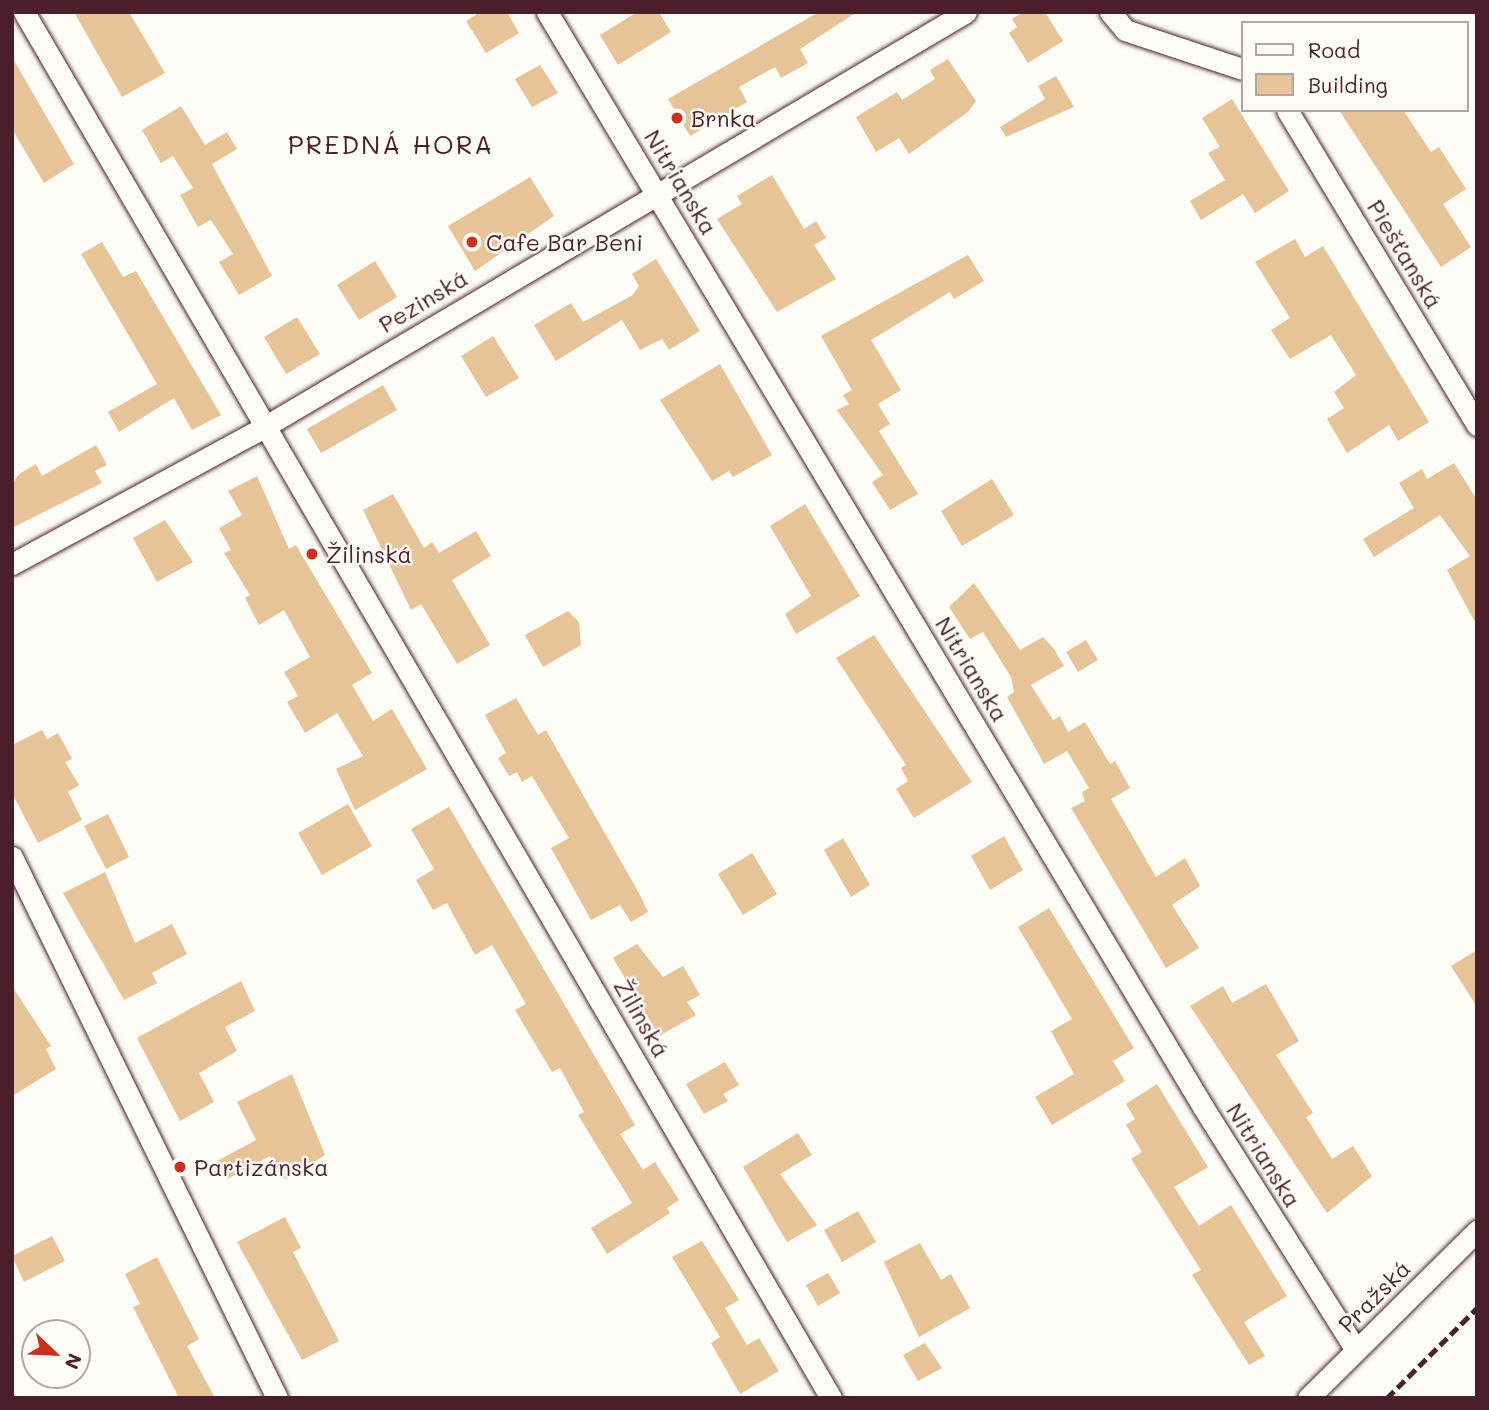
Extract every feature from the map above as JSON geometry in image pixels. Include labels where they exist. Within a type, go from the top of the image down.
[{"type":"street","name":"Žilinská","points":[[24,12],[831,1398]]},
{"type":"street","name":"Nitrianska","points":[[547,12],[658,193],[1203,1107],[1356,1350]]},
{"type":"street","name":"Pezinská","points":[[12,564],[266,425],[966,12]]},
{"type":"street","points":[[1110,12],[1125,30],[1240,68]]},
{"type":"street","name":"Piešťanská","points":[[1288,112],[1477,425]]},
{"type":"street","points":[[12,857],[277,1398]]},
{"type":"street","name":"Pražská","points":[[1308,1398],[1477,1231]]},
{"type":"building","points":[[74,12],[129,12],[165,73],[122,97]]},
{"type":"building","points":[[480,12],[507,12],[519,33],[486,53],[466,21]]},
{"type":"building","points":[[637,12],[659,12],[671,32],[618,65],[600,35]]},
{"type":"building","points":[[819,12],[857,12],[800,49],[808,63],[781,78],[775,67],[739,87],[747,102],[690,136],[668,99]]},
{"type":"building","points":[[1023,12],[1045,12],[1063,41],[1028,63],[1009,33],[1017,27],[1012,19]]},
{"type":"building","points":[[12,57],[74,164],[44,183],[12,129]]},
{"type":"building","points":[[948,59],[976,101],[968,112],[909,154],[899,138],[876,152],[856,117],[897,92],[902,100],[935,79],[930,70]]},
{"type":"building","points":[[540,65],[558,93],[532,107],[515,79]]},
{"type":"building","points":[[1056,76],[1074,107],[1006,137],[1000,127],[1045,99],[1038,86]]},
{"type":"building","points":[[1232,99],[1289,191],[1255,213],[1243,194],[1201,220],[1190,201],[1225,180],[1208,153],[1220,147],[1202,118]]},
{"type":"building","points":[[181,106],[205,145],[227,132],[237,149],[212,164],[272,276],[239,295],[219,262],[233,254],[211,220],[198,227],[180,195],[193,188],[173,156],[161,163],[142,130]]},
{"type":"building","points":[[1340,112],[1404,112],[1431,152],[1439,147],[1466,189],[1443,204],[1471,247],[1441,267]]},
{"type":"building","points":[[772,175],[804,229],[816,221],[826,238],[814,245],[836,279],[777,312],[717,219],[742,204],[737,196]]},
{"type":"building","points":[[530,177],[554,216],[475,271],[448,226]]},
{"type":"building","points":[[1295,239],[1305,257],[1323,246],[1429,422],[1398,441],[1389,425],[1347,453],[1327,419],[1344,408],[1334,392],[1356,375],[1331,335],[1290,359],[1271,330],[1290,318],[1255,262]]},
{"type":"building","points":[[102,242],[123,277],[136,271],[221,415],[192,430],[174,398],[119,432],[108,412],[157,384],[81,254]]},
{"type":"building","points":[[968,255],[984,281],[954,299],[950,292],[871,340],[901,390],[878,404],[890,424],[879,431],[918,494],[890,510],[872,482],[883,475],[837,410],[849,404],[843,395],[852,390],[821,336]]},
{"type":"building","points":[[656,259],[700,331],[669,350],[662,339],[640,350],[622,320],[556,361],[534,325],[571,303],[583,322],[633,295],[639,286],[632,274]]},
{"type":"building","points":[[375,261],[397,297],[359,320],[337,285]]},
{"type":"building","points":[[297,317],[320,354],[286,374],[264,337]]},
{"type":"building","points":[[493,336],[519,378],[486,397],[461,356]]},
{"type":"building","points":[[720,364],[772,455],[733,477],[729,471],[712,481],[660,400]]},
{"type":"building","points":[[383,385],[397,410],[321,453],[307,429]]},
{"type":"building","points":[[96,445],[107,465],[95,471],[102,483],[12,528],[12,484],[19,474],[36,464],[42,476]]},
{"type":"building","points":[[1454,463],[1477,500],[1477,626],[1447,570],[1470,556],[1440,515],[1374,557],[1363,539],[1414,508],[1399,483],[1422,469],[1427,479]]},
{"type":"building","points":[[257,476],[289,549],[296,545],[372,673],[352,685],[373,721],[392,709],[427,769],[355,810],[336,769],[363,756],[337,713],[305,733],[287,702],[298,696],[284,672],[310,657],[284,610],[259,625],[245,598],[250,595],[224,553],[231,550],[219,528],[242,515],[228,491]]},
{"type":"building","points":[[992,479],[1014,515],[962,546],[941,511]]},
{"type":"building","points":[[393,494],[424,548],[432,542],[439,553],[476,531],[491,556],[452,580],[490,645],[457,664],[421,604],[411,610],[363,510]]},
{"type":"building","points":[[805,504],[860,596],[796,634],[785,614],[811,596],[770,526]]},
{"type":"building","points":[[165,520],[193,562],[157,582],[133,538]]},
{"type":"building","points":[[974,583],[1020,650],[1043,637],[1054,649],[1064,666],[1031,685],[1053,720],[1060,716],[1068,732],[1085,722],[1110,764],[1115,761],[1130,788],[1111,799],[1156,877],[1185,858],[1200,886],[1172,905],[1199,948],[1166,968],[1071,808],[1085,801],[1082,792],[1089,788],[1067,751],[1044,764],[1007,697],[1014,692],[1011,677],[983,632],[970,639],[949,607]]},
{"type":"building","points":[[568,611],[579,622],[581,645],[543,667],[525,635]]},
{"type":"building","points":[[874,635],[972,782],[914,818],[896,789],[908,781],[901,768],[906,765],[836,658]]},
{"type":"building","points":[[1086,640],[1098,660],[1078,672],[1066,652]]},
{"type":"building","points":[[516,698],[538,735],[546,730],[639,893],[648,912],[631,922],[620,905],[591,920],[551,848],[569,838],[532,776],[522,782],[517,772],[509,776],[498,758],[506,753],[485,715]]},
{"type":"building","points":[[42,730],[47,739],[58,733],[72,759],[65,762],[79,785],[68,792],[82,820],[38,843],[12,793],[12,745]]},
{"type":"building","points":[[348,804],[372,846],[322,875],[298,833]]},
{"type":"building","points":[[449,807],[635,1125],[620,1134],[643,1170],[655,1162],[679,1200],[667,1208],[670,1213],[607,1254],[591,1228],[632,1203],[578,1115],[584,1112],[560,1068],[552,1072],[515,1010],[526,1004],[492,945],[475,955],[447,903],[433,910],[416,880],[434,869],[411,829]]},
{"type":"building","points":[[108,814],[129,857],[106,869],[84,826]]},
{"type":"building","points":[[1004,836],[1023,870],[990,890],[971,856]]},
{"type":"building","points":[[843,838],[870,885],[851,897],[824,850]]},
{"type":"building","points":[[752,853],[777,894],[743,915],[718,874]]},
{"type":"building","points":[[105,872],[135,943],[172,924],[187,954],[152,973],[157,983],[124,1000],[63,893]]},
{"type":"building","points":[[1049,908],[1134,1048],[1113,1061],[1125,1081],[1052,1125],[1035,1097],[1074,1074],[1051,1031],[1072,1019],[1018,927]]},
{"type":"building","points":[[637,944],[663,977],[683,966],[700,995],[687,1002],[696,1015],[659,1036],[613,958]]},
{"type":"building","points":[[1477,950],[1477,1007],[1451,966]]},
{"type":"building","points":[[241,981],[255,1011],[225,1027],[237,1051],[199,1073],[214,1102],[180,1121],[137,1038]]},
{"type":"building","points":[[1266,984],[1299,1041],[1276,1055],[1313,1113],[1306,1117],[1332,1159],[1353,1146],[1372,1176],[1327,1213],[1190,1006],[1223,986],[1232,1003]]},
{"type":"building","points":[[12,986],[51,1046],[46,1049],[56,1069],[12,1096]]},
{"type":"building","points":[[725,1062],[739,1085],[723,1094],[728,1101],[704,1114],[686,1084]]},
{"type":"building","points":[[292,1074],[325,1155],[287,1179],[271,1174],[270,1156],[227,1179],[217,1161],[256,1140],[237,1102]]},
{"type":"building","points":[[1157,1084],[1208,1167],[1174,1187],[1199,1226],[1231,1205],[1287,1296],[1244,1322],[1265,1356],[1249,1365],[1192,1275],[1201,1270],[1131,1159],[1142,1152],[1126,1125],[1135,1119],[1126,1104]]},
{"type":"building","points":[[798,1133],[812,1155],[780,1174],[817,1225],[787,1242],[743,1167]]},
{"type":"building","points":[[858,1211],[876,1242],[842,1262],[824,1230]]},
{"type":"building","points":[[285,1217],[301,1248],[293,1252],[339,1341],[302,1360],[237,1242]]},
{"type":"building","points":[[52,1236],[65,1261],[24,1282],[12,1256]]},
{"type":"building","points":[[702,1241],[739,1300],[725,1308],[747,1345],[759,1338],[779,1371],[740,1394],[711,1343],[720,1337],[672,1257]]},
{"type":"building","points":[[920,1243],[941,1280],[951,1274],[970,1308],[919,1337],[884,1262]]},
{"type":"building","points":[[157,1257],[199,1339],[187,1346],[215,1398],[179,1398],[133,1307],[140,1304],[125,1274]]},
{"type":"building","points":[[828,1273],[840,1293],[818,1306],[806,1285]]},
{"type":"building","points":[[925,1343],[942,1368],[918,1381],[903,1355]]},
{"type":"railway","points":[[1387,1398],[1477,1308]]},
{"type":"place","name":"Brnka","points":[[677,118]]},
{"type":"place","name":"Cafe Bar Beni","points":[[472,242]]},
{"type":"place","name":"Žilinská","points":[[312,554]]},
{"type":"place","name":"Partizánska","points":[[180,1167]]},
{"type":"district","name":"PREDNÁ HORA","points":[[391,145]]}]
